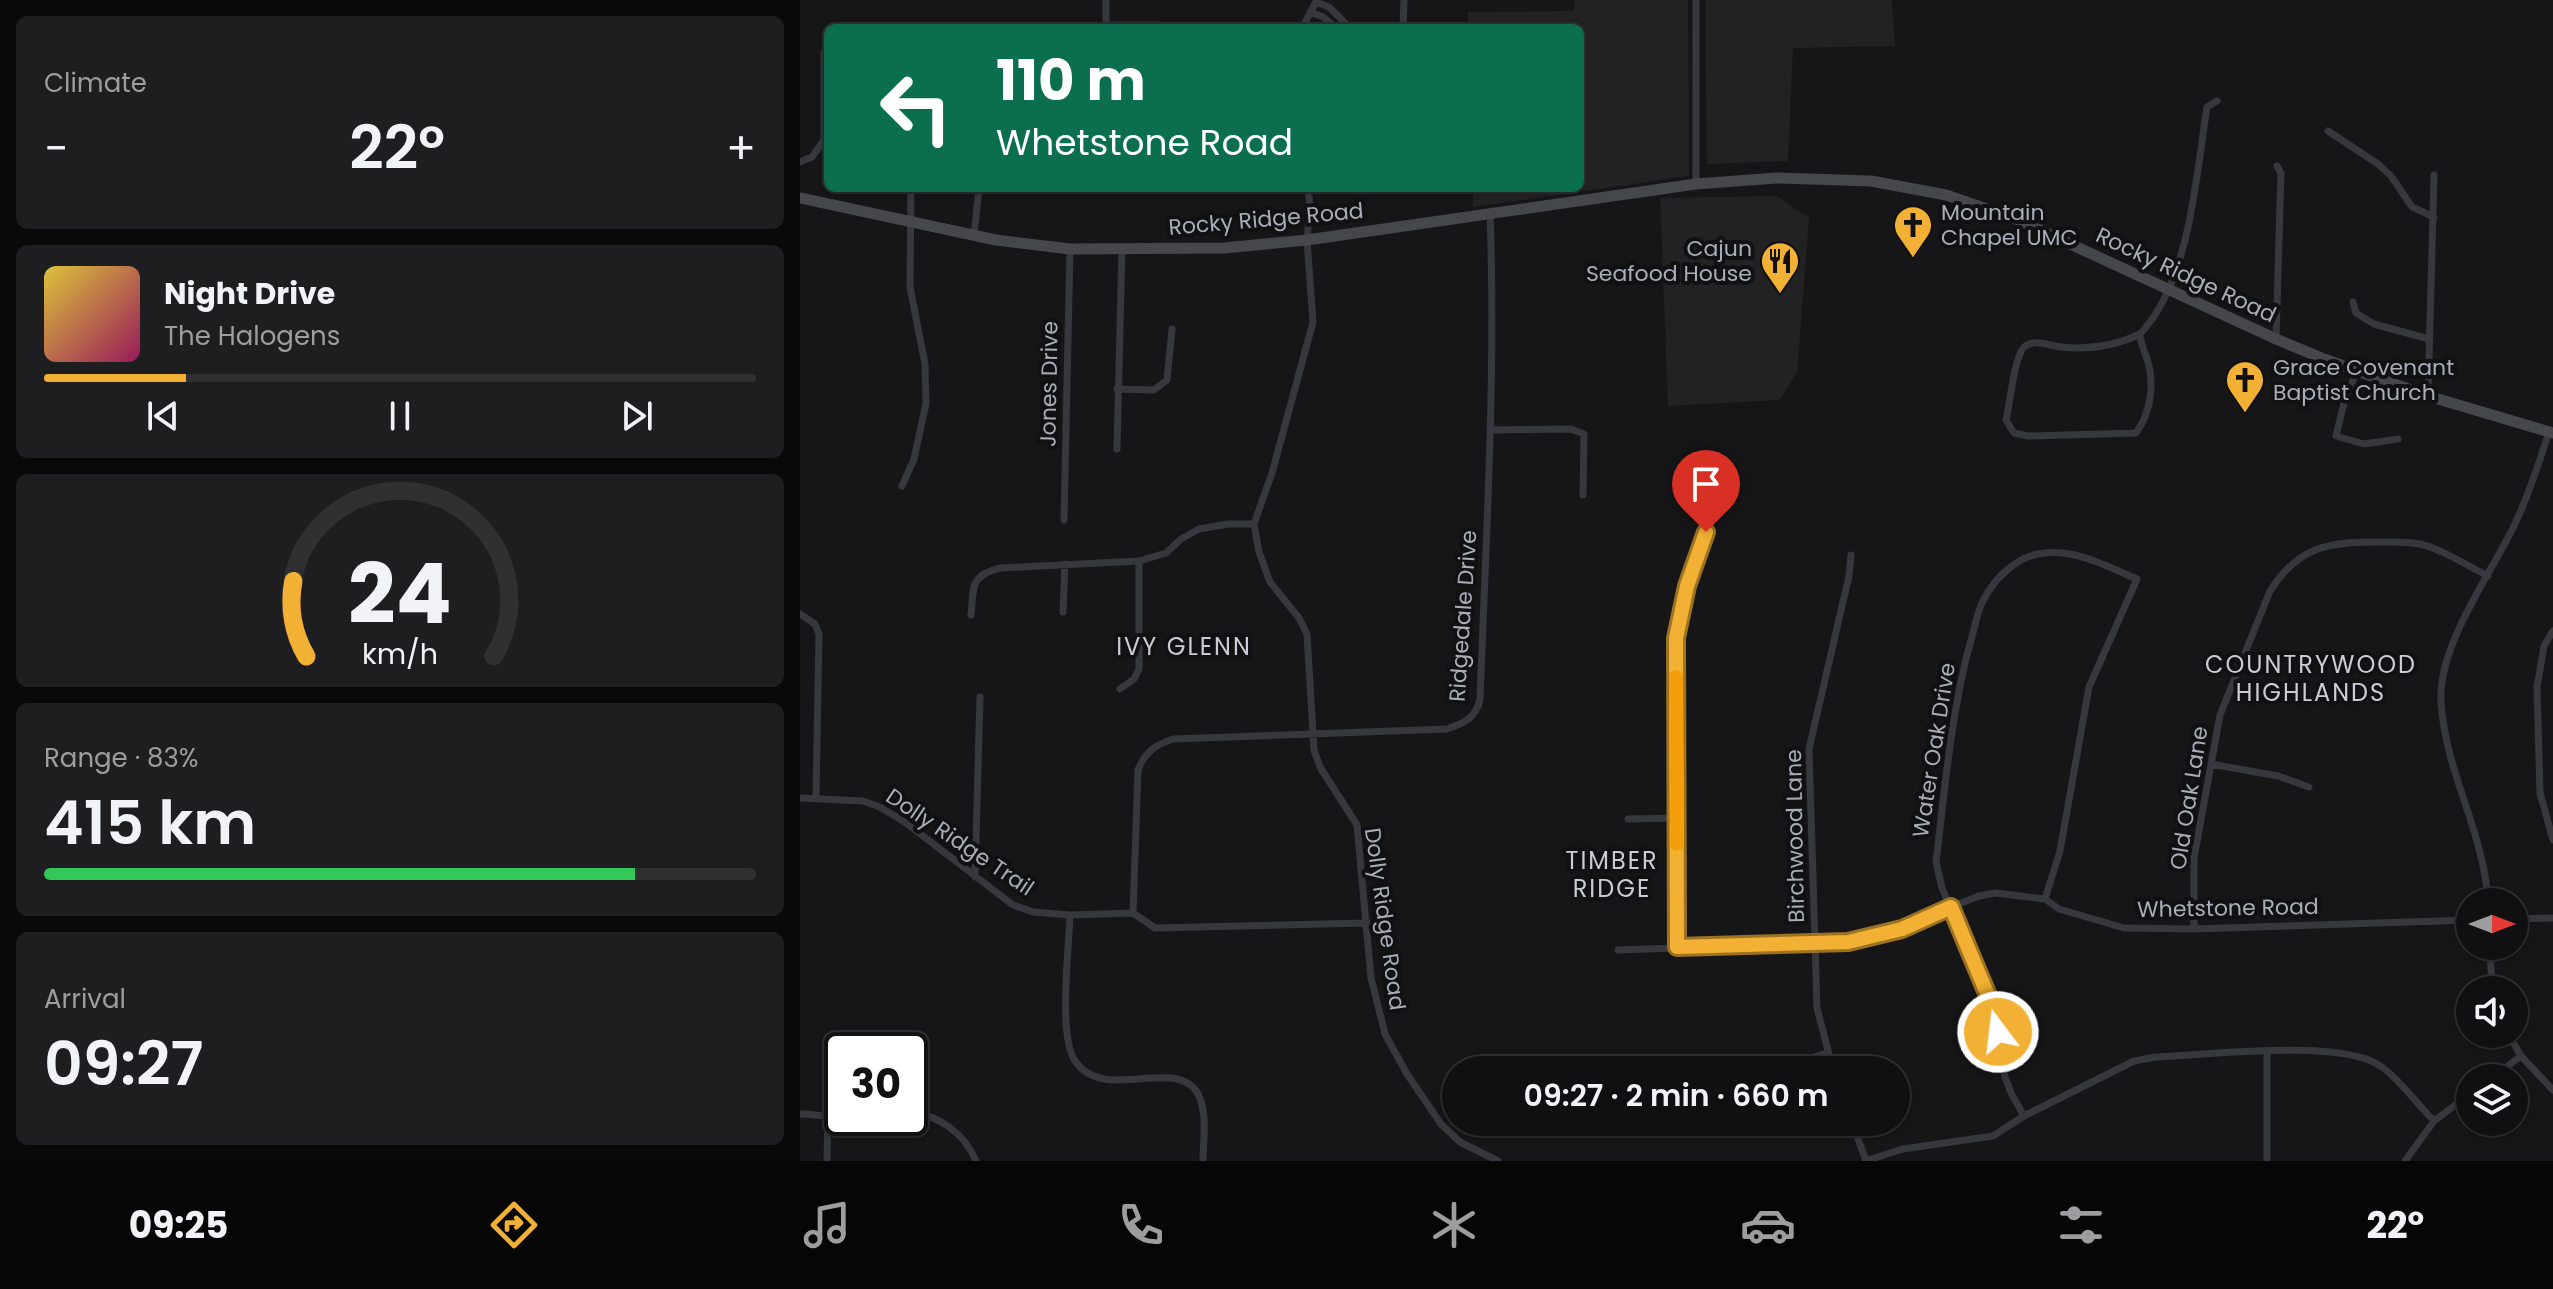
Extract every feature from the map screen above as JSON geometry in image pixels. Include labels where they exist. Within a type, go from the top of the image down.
[{"type":"main road","name":"Rocky Ridge Road","points":[[800,198],[974,236],[1070,249],[1224,248],[1307,240],[1696,184],[1777,178],[1871,181],[1946,195],[2024,222],[2276,339],[2428,396],[2551,433]]},
{"type":"street","points":[[1106,0],[1106,24]]},
{"type":"street","points":[[1403,24],[1404,0]]},
{"type":"street","points":[[1696,0],[1696,184]]},
{"type":"street","points":[[1304,24],[1316,1],[1329,7],[1346,24]]},
{"type":"street","points":[[1310,12],[1331,24]]},
{"type":"street","points":[[800,162],[812,157],[824,140],[824,52]]},
{"type":"street","points":[[2140,334],[2148,361],[2151,392],[2144,421],[2136,433],[2028,436],[2014,433],[2006,420],[2018,359],[2025,347],[2037,342],[2060,347],[2091,348],[2124,342],[2140,334],[2156,317],[2184,249],[2207,107],[2217,101]]},
{"type":"street","points":[[2328,131],[2378,164],[2391,176],[2412,207],[2434,217]]},
{"type":"street","points":[[2276,339],[2281,173],[2277,166]]},
{"type":"street","points":[[2428,396],[2434,175]]},
{"type":"street","points":[[902,486],[914,459],[926,404],[925,364],[910,287],[911,192]]},
{"type":"street","points":[[974,236],[979,192]]},
{"type":"street","points":[[971,615],[975,581],[983,572],[1000,568],[1139,561],[1166,553],[1181,539],[1199,529],[1254,524],[1272,473],[1313,322],[1307,240],[1308,192]]},
{"type":"street","name":"Ridgedale Drive","points":[[1133,913],[1138,770],[1144,756],[1156,745],[1173,739],[1447,729],[1468,722],[1477,711],[1480,700],[1490,430],[1490,212]]},
{"type":"street","points":[[1117,449],[1122,248]]},
{"type":"street","name":"Jones Drive","points":[[1064,520],[1070,249]]},
{"type":"street","points":[[2353,302],[2356,313],[2374,324],[2429,339]]},
{"type":"street","points":[[1117,389],[1154,390],[1167,380],[1172,329]]},
{"type":"street","points":[[2357,371],[2345,399],[2336,436],[2364,444],[2398,439]]},
{"type":"street","points":[[1490,430],[1571,429],[1584,434],[1583,495]]},
{"type":"street","points":[[2486,888],[2482,854],[2448,751],[2440,683],[2449,651],[2526,499],[2551,433]]},
{"type":"street","name":"Dolly Ridge Road","points":[[1254,524],[1259,552],[1270,582],[1299,618],[1307,634],[1314,750],[1320,767],[1357,825],[1377,1011],[1385,1034],[1441,1124],[1460,1142],[1498,1161]]},
{"type":"street","points":[[1677,947],[1676,638],[1687,586],[1706,532]]},
{"type":"street","name":"Old Oak Lane","points":[[2194,929],[2194,858],[2220,715],[2270,591],[2280,574],[2296,559],[2325,545],[2405,542],[2440,551],[2488,576]]},
{"type":"street","name":"Water Oak Drive","points":[[2024,1116],[2005,1077],[1994,1010],[1942,888],[1936,862],[1958,686],[1983,601],[1995,581],[2018,562],[2037,554],[2061,553],[2088,558],[2137,579],[2089,687],[2060,851],[2045,899]]},
{"type":"street","name":"Birchwood Lane","points":[[1828,1056],[1817,1008],[1809,749],[1849,576],[1851,555]]},
{"type":"street","points":[[1120,689],[1134,679],[1139,669],[1139,561]]},
{"type":"street","points":[[1063,612],[1065,564]]},
{"type":"street","points":[[800,614],[815,624],[819,634],[816,797]]},
{"type":"street","points":[[2553,631],[2544,646],[2537,687],[2540,793],[2553,840]]},
{"type":"street","points":[[975,877],[980,697]]},
{"type":"street","points":[[2211,764],[2278,776],[2309,787]]},
{"type":"street","name":"Dolly Ridge Trail","points":[[800,798],[863,801],[880,807],[906,823],[1013,905],[1033,912],[1070,915],[1133,913],[1155,928],[1367,923]]},
{"type":"street","points":[[1628,819],[1677,818]]},
{"type":"street","name":"Whetstone Road","points":[[1618,950],[1848,942],[1877,937],[1951,907],[1996,893],[2045,899],[2059,909],[2124,928],[2194,929],[2456,920]]},
{"type":"street","points":[[1070,915],[1066,1036],[1074,1059],[1086,1073],[1104,1080],[1177,1079],[1190,1084],[1199,1096],[1204,1119],[1203,1161]]},
{"type":"street","points":[[2528,919],[2553,918]]},
{"type":"street","points":[[2516,1048],[2553,1090]]},
{"type":"street","points":[[2267,1052],[2267,1161]]},
{"type":"street","points":[[1857,1136],[1866,1161],[1903,1149],[1993,1136],[2024,1116],[2134,1061],[2156,1057],[2267,1052],[2334,1052],[2365,1058],[2383,1068],[2434,1121]]},
{"type":"street","points":[[1817,1056],[1827,1053]]},
{"type":"street","points":[[2510,1064],[2521,1056]]},
{"type":"street","points":[[2405,1161],[2434,1121],[2456,1104]]},
{"type":"street","points":[[800,1114],[824,1117]]},
{"type":"street","points":[[928,1115],[955,1131],[972,1150],[976,1161]]},
{"type":"street","points":[[827,1161],[828,1136]]},
{"type":"shaded area","points":[[1575,0],[1688,0],[1689,176],[1584,191],[1584,24],[1468,24],[1468,12],[1574,11]]},
{"type":"shaded area","points":[[1705,0],[1892,0],[1895,46],[1793,48],[1788,161],[1707,164]]},
{"type":"shaded area","points":[[1473,192],[1578,192],[1473,207]]},
{"type":"shaded area","points":[[1777,196],[1809,218],[1797,373],[1779,400],[1668,406],[1660,198]]},
{"type":"slow traffic","points":[[1676,677],[1677,844]]},
{"type":"place","name":"Mountain Chapel UMC","points":[[1913,259]]},
{"type":"place","name":"Cajun Seafood House","points":[[1780,295]]},
{"type":"place","name":"Grace Covenant Baptist Church","points":[[2245,414]]},
{"type":"district","name":"IVY GLENN","points":[[1184,646]]},
{"type":"district","name":"COUNTRYWOOD HIGHLANDS","points":[[2311,678]]},
{"type":"district","name":"TIMBER RIDGE","points":[[1612,874]]},
{"type":"route","points":[[1706,532],[1687,586],[1676,638],[1677,947],[1848,942],[1902,929],[1951,907],[1994,1010],[1998,1032]]}]
